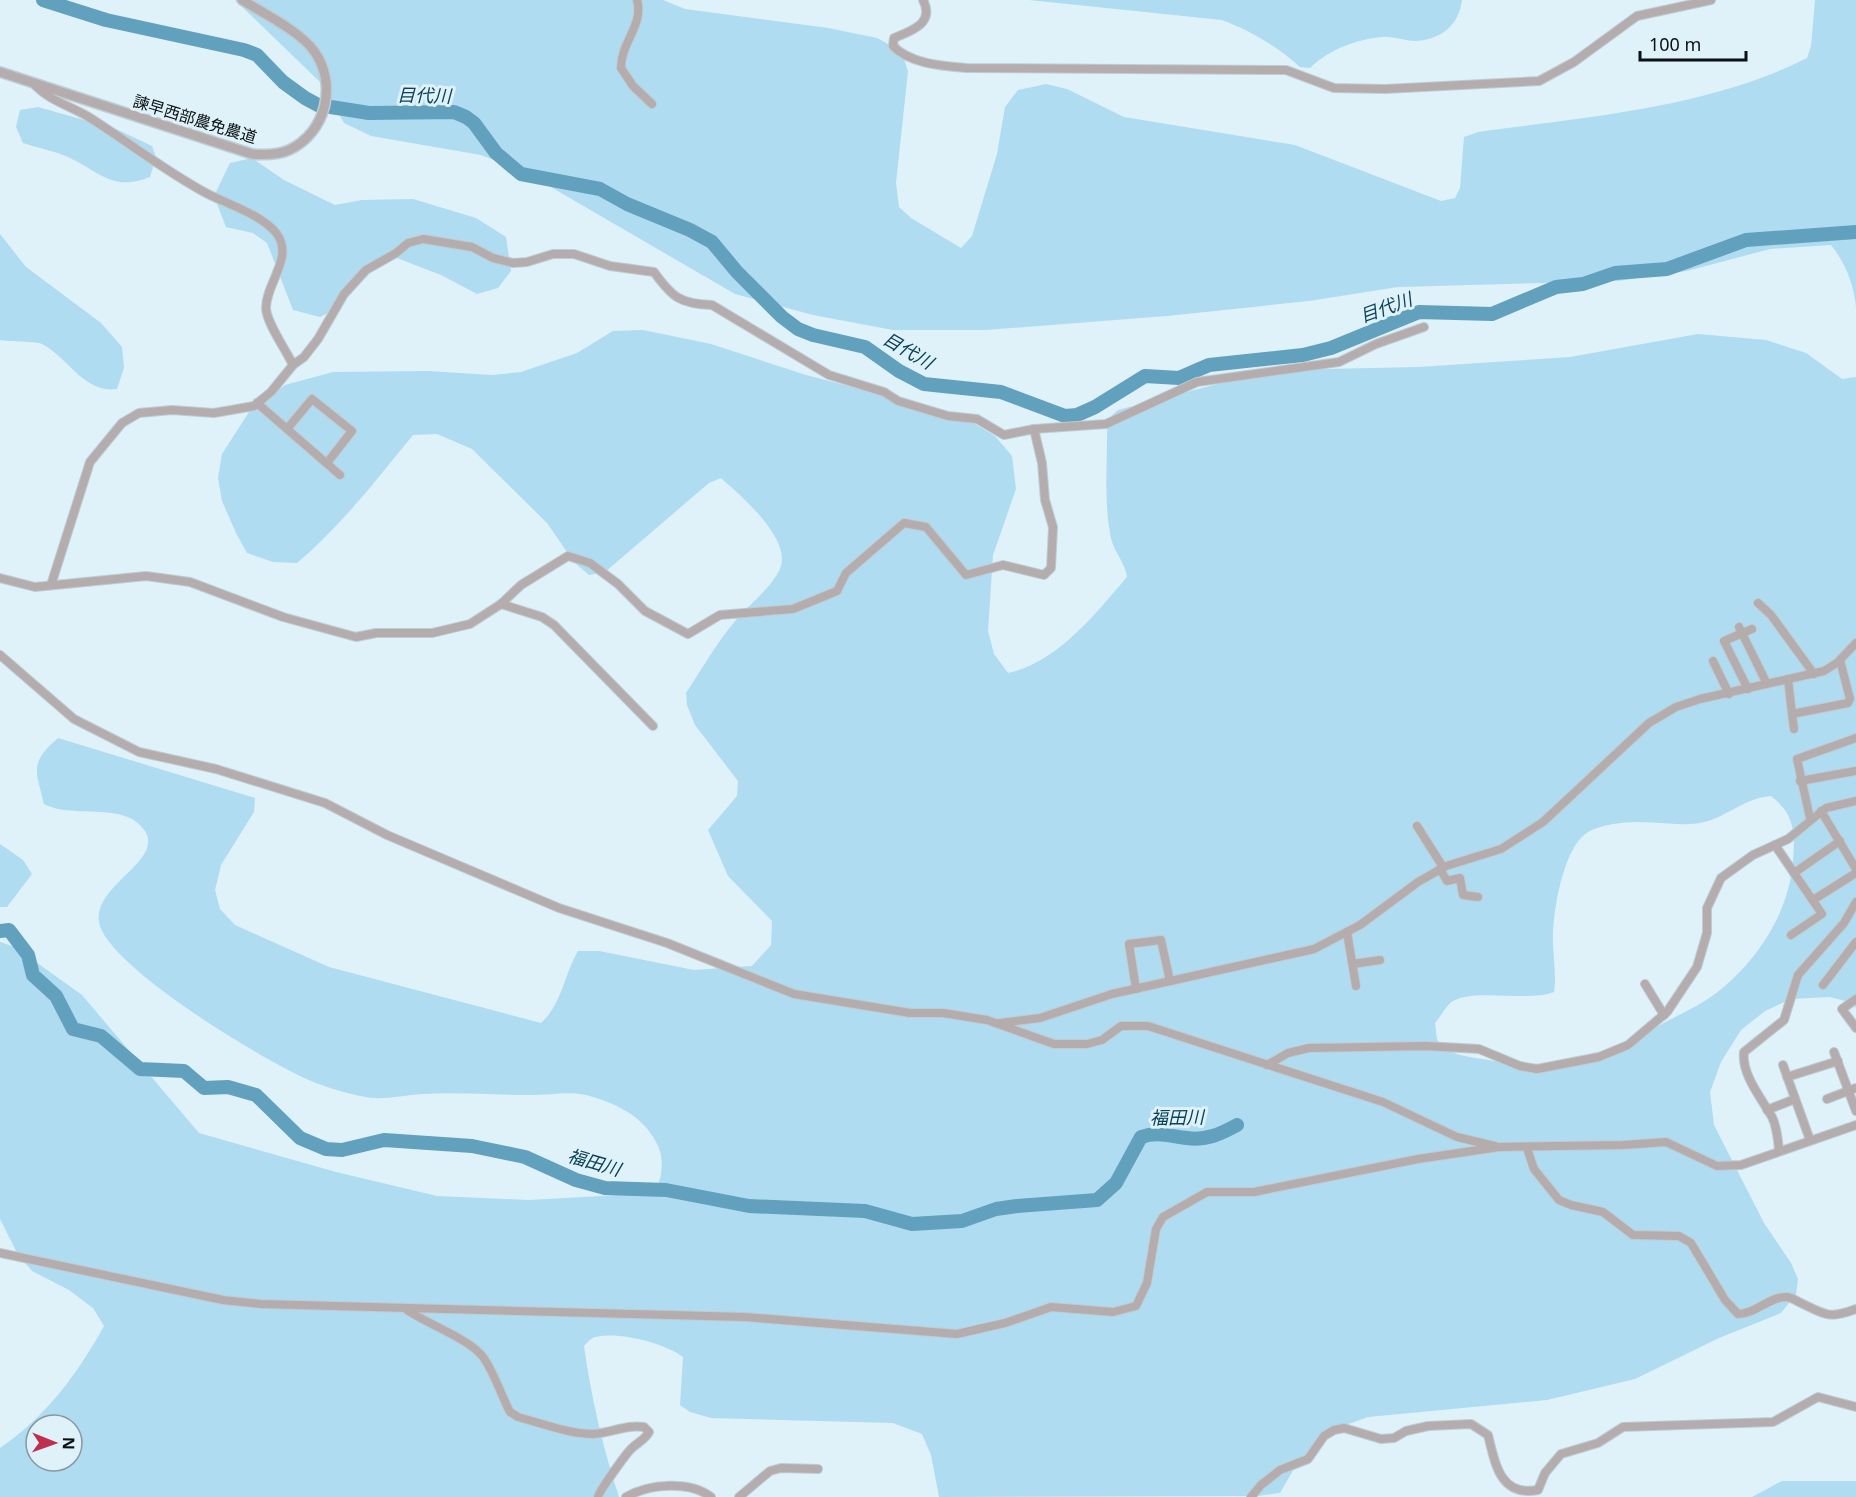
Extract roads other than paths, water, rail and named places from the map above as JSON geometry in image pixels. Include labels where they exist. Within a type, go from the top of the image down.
[{"type":"street","name":"諫早西部農免農道","points":[[0,72],[252,154],[267,155],[288,151],[316,128],[327,98],[322,63],[313,50],[242,0]]},
{"type":"street","points":[[637,0],[640,18],[624,50],[621,68],[633,86],[652,104]]},
{"type":"street","points":[[923,0],[926,7],[926,19],[921,26],[894,38],[893,46],[908,57],[932,63],[979,69],[1286,70],[1325,87],[1385,89],[1539,81],[1574,62],[1637,16],[1711,0]]},
{"type":"street","points":[[33,83],[43,94],[85,116],[199,189],[264,220],[278,235],[282,246],[282,261],[266,306],[268,318],[292,365]]},
{"type":"street","points":[[51,585],[90,462],[122,423],[139,413],[172,410],[214,413],[242,410],[257,403],[271,392],[292,365],[304,357],[318,339],[344,294],[366,270],[396,253],[408,243],[423,239],[472,247],[493,258],[513,263],[553,254],[574,254],[610,266],[654,272],[670,294],[689,304],[712,305],[829,375],[884,392],[898,401],[948,416],[977,419],[1004,435],[1034,429],[1106,424],[1197,382],[1339,362],[1376,344],[1424,327]]},
{"type":"street","points":[[287,429],[312,399],[352,431],[327,463]]},
{"type":"street","points":[[257,403],[340,475]]},
{"type":"street","points":[[0,578],[35,588],[146,576],[190,582],[283,616],[356,637],[376,633],[432,633],[470,624],[501,604],[521,585],[568,556],[590,563],[618,584],[645,611],[688,634],[720,615],[793,609],[837,591],[846,573],[904,523],[926,527],[966,574],[1003,565],[1044,575],[1051,568],[1053,527],[1045,500],[1042,463],[1034,429]]},
{"type":"street","points":[[1758,603],[1771,615],[1814,674]]},
{"type":"street","points":[[501,604],[542,617],[554,625],[653,726]]},
{"type":"street","points":[[1748,689],[1724,641],[1740,630],[1752,629]]},
{"type":"street","points":[[1740,630],[1767,684]]},
{"type":"street","points":[[999,1023],[1040,1018],[1136,989],[1314,949],[1347,932],[1441,868],[1501,849],[1543,822],[1649,723],[1676,707],[1700,699],[1824,671],[1840,660],[1856,643]]},
{"type":"street","points":[[0,655],[74,719],[139,752],[216,769],[324,803],[387,835],[559,908],[667,943],[795,994],[851,1005],[910,1013],[943,1013],[999,1023],[1034,1039],[1054,1044],[1087,1044],[1101,1040],[1121,1026],[1148,1026],[1383,1102],[1457,1137],[1499,1148]]},
{"type":"street","points":[[1792,714],[1848,703],[1850,699],[1840,660]]},
{"type":"street","points":[[1713,661],[1729,694]]},
{"type":"street","points":[[1788,679],[1794,729]]},
{"type":"street","points":[[1810,818],[1800,781],[1797,759],[1856,738]]},
{"type":"street","points":[[1800,781],[1856,771]]},
{"type":"street","points":[[1267,1065],[1288,1053],[1309,1048],[1425,1046],[1479,1049],[1520,1066],[1537,1069],[1599,1057],[1628,1045],[1664,1015],[1697,967],[1707,933],[1707,908],[1721,878],[1754,855],[1788,839],[1821,811],[1856,801]]},
{"type":"street","points":[[1813,900],[1856,871],[1821,811]]},
{"type":"street","points":[[1417,826],[1447,881],[1460,878],[1463,895],[1478,897]]},
{"type":"street","points":[[1794,873],[1840,841]]},
{"type":"street","points":[[1775,845],[1822,914],[1791,935]]},
{"type":"street","points":[[1779,1150],[1772,1118],[1760,1101],[1743,1059],[1744,1052],[1784,1020],[1798,975],[1844,923],[1856,902]]},
{"type":"street","points":[[1347,932],[1356,986]]},
{"type":"street","points":[[1136,989],[1129,944],[1161,940],[1170,981]]},
{"type":"street","points":[[1823,985],[1856,942]]},
{"type":"street","points":[[1353,964],[1380,960]]},
{"type":"street","points":[[1645,984],[1664,1015]]},
{"type":"street","points":[[1856,999],[1842,1009],[1856,1028]]},
{"type":"street","points":[[1834,1052],[1852,1090],[1856,1111]]},
{"type":"street","points":[[1787,1077],[1818,1071],[1838,1061]]},
{"type":"street","points":[[1783,1065],[1810,1140]]},
{"type":"street","points":[[1827,1099],[1852,1090]]},
{"type":"street","points":[[1767,1110],[1795,1099]]},
{"type":"street","points":[[0,1253],[223,1300],[405,1309],[745,1317],[957,1334],[1005,1323],[1051,1307],[1113,1312],[1126,1311],[1137,1306],[1146,1283],[1156,1229],[1164,1217],[1207,1192],[1254,1192],[1418,1159],[1499,1148],[1666,1142],[1717,1167],[1741,1165],[1856,1125]]},
{"type":"street","points":[[1527,1148],[1534,1169],[1559,1200],[1603,1212],[1633,1235],[1640,1237],[1679,1236],[1690,1243],[1725,1300],[1738,1314],[1747,1314],[1771,1301],[1789,1297],[1827,1316],[1839,1316],[1856,1309]]},
{"type":"street","points":[[405,1309],[426,1323],[470,1345],[483,1357],[510,1412],[518,1417],[590,1434],[609,1432],[633,1425],[644,1427],[649,1431],[599,1489],[597,1497]]},
{"type":"street","points":[[1251,1497],[1260,1485],[1280,1470],[1308,1459],[1324,1436],[1344,1428],[1381,1439],[1394,1438],[1406,1431],[1428,1426],[1471,1424],[1488,1435],[1502,1481],[1512,1493],[1519,1495],[1538,1490],[1545,1473],[1561,1454],[1598,1443],[1623,1427],[1773,1422],[1818,1396],[1856,1407]]},
{"type":"street","points":[[739,1497],[770,1471],[781,1468],[818,1469]]},
{"type":"street","points":[[626,1497],[647,1487],[672,1485],[711,1497]]},
{"type":"waterway","name":"目代川","points":[[43,0],[106,20],[244,50],[257,55],[283,82],[318,105],[369,113],[454,112],[474,123],[496,153],[521,174],[600,189],[627,204],[690,230],[712,242],[737,272],[782,317],[798,329],[813,335],[865,347],[899,371],[924,384],[1001,392],[1065,416],[1077,415],[1095,407],[1145,376],[1179,378],[1209,365],[1303,355],[1331,348],[1419,312],[1492,314],[1556,287],[1583,284],[1615,273],[1667,269],[1746,240],[1856,232]]},
{"type":"waterway","name":"福田川","points":[[0,931],[9,930],[28,955],[33,975],[56,996],[73,1029],[101,1036],[140,1069],[184,1071],[204,1088],[228,1087],[256,1095],[300,1138],[326,1149],[342,1150],[384,1140],[472,1146],[525,1157],[576,1180],[605,1188],[666,1190],[749,1206],[865,1211],[912,1224],[962,1221],[996,1209],[1017,1206],[1097,1200],[1116,1183],[1141,1137],[1158,1134],[1207,1138],[1237,1125]]}]
